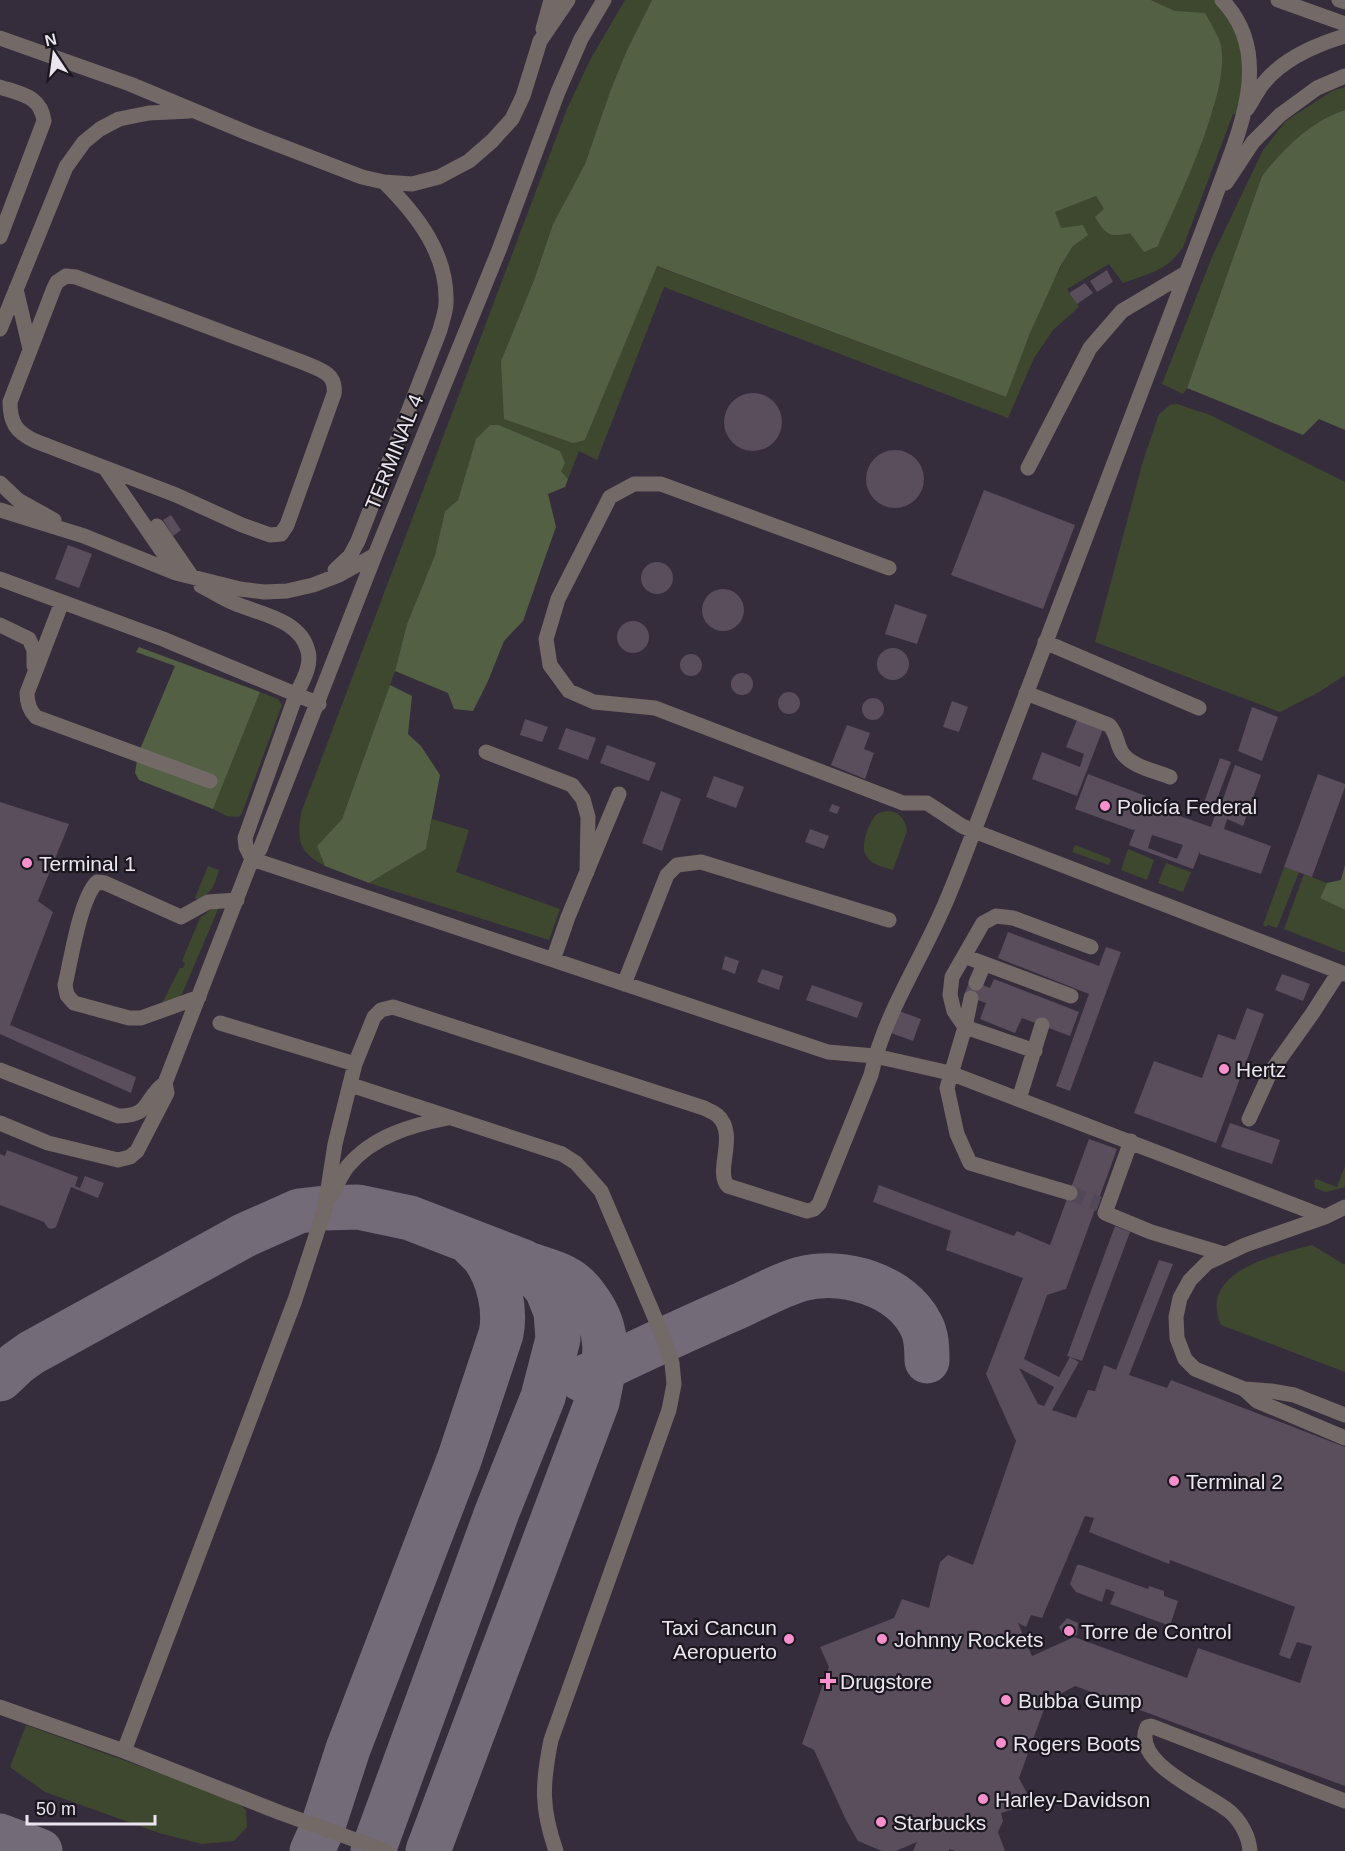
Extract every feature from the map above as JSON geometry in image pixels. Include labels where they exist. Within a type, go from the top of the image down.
[{"type":"street","points":[[0,38],[130,84],[362,177],[384,182],[412,184],[439,177],[468,161],[492,141],[512,119],[523,96],[551,0]]},
{"type":"street","points":[[540,41],[568,0]]},
{"type":"street","name":"TERMINAL 4","points":[[375,555],[499,250],[558,92],[581,39],[604,0]]},
{"type":"street","points":[[325,1208],[335,1144],[355,1064],[374,1017],[381,1010],[393,1007],[704,1108],[718,1116],[724,1126],[727,1144],[724,1182],[728,1186],[807,1211],[819,1204],[871,1075],[875,1056],[895,1008],[941,913],[968,829],[1046,642],[1213,203],[1243,116],[1250,80],[1248,44],[1238,23],[1222,0]]},
{"type":"street","points":[[1278,0],[1345,24]]},
{"type":"street","points":[[1339,0],[1345,2]]},
{"type":"street","points":[[1243,116],[1263,84],[1284,64],[1307,50],[1345,36]]},
{"type":"street","points":[[1213,203],[1253,142],[1280,115],[1317,88],[1345,76]]},
{"type":"street","points":[[0,87],[30,98],[37,103],[43,111],[44,121],[0,237]]},
{"type":"street","points":[[0,329],[66,167],[84,142],[100,129],[119,120],[149,113],[196,111]]},
{"type":"street","points":[[313,585],[339,567],[350,556],[358,541],[440,330],[446,306],[446,280],[431,239],[409,207],[384,182]]},
{"type":"street","points":[[23,273],[37,331]]},
{"type":"street","points":[[1028,468],[1090,348],[1122,312],[1186,273]]},
{"type":"street","points":[[66,276],[302,362],[330,375],[334,381],[334,394],[287,525],[281,534],[270,535],[242,525],[176,495],[22,435],[12,420],[10,402],[37,331],[57,282],[66,276]]},
{"type":"street","points":[[16,289],[30,349]]},
{"type":"street","points":[[105,468],[176,573],[240,589],[264,592],[287,591],[313,585],[339,575],[375,555]]},
{"type":"street","points":[[121,474],[192,577]]},
{"type":"street","points":[[0,483],[18,500],[84,536]]},
{"type":"street","points":[[889,567],[661,484],[634,484],[610,497],[558,598],[546,639],[550,664],[569,691],[594,702],[656,708],[903,803],[927,803],[968,829],[1342,973],[1270,1073],[1249,1119]]},
{"type":"street","points":[[0,510],[84,536],[176,573],[233,602],[293,628],[303,640],[308,652],[306,674],[296,695],[245,838],[246,847],[252,858],[828,1052],[875,1056],[950,1073],[1325,1217]]},
{"type":"street","points":[[0,1123],[48,1143],[118,1160],[137,1151],[167,1093],[165,1083],[252,858],[260,849],[375,555]]},
{"type":"street","points":[[0,579],[163,639],[318,704]]},
{"type":"street","points":[[62,602],[27,693],[30,711],[36,717],[210,781]]},
{"type":"street","points":[[0,625],[29,639],[34,650],[34,675]]},
{"type":"street","points":[[1046,642],[1199,708]]},
{"type":"street","points":[[1026,693],[1109,725],[1115,731],[1124,755],[1132,762],[1170,777]]},
{"type":"street","points":[[486,752],[572,785],[584,799],[588,817],[587,872]]},
{"type":"street","points":[[553,960],[620,794]]},
{"type":"street","points":[[624,984],[667,875],[677,865],[701,862],[889,920]]},
{"type":"street","points":[[199,997],[141,1018],[129,1018],[74,1003],[67,995],[65,985],[86,901],[92,886],[97,882],[105,883],[181,917],[208,902],[237,900]]},
{"type":"street","points":[[1035,1051],[965,1027],[954,1011],[950,995],[952,977],[983,923],[996,916],[1013,918],[1091,947]]},
{"type":"street","points":[[964,956],[1071,996]]},
{"type":"street","points":[[976,983],[984,964]]},
{"type":"street","points":[[970,998],[965,1027],[947,1088],[962,1149],[970,1162],[1070,1193]]},
{"type":"street","points":[[219,1023],[355,1064]]},
{"type":"street","points":[[1019,1099],[1042,1025]]},
{"type":"street","points":[[0,1070],[118,1116],[129,1116],[145,1110],[156,1089],[165,1083]]},
{"type":"street","points":[[351,1085],[562,1154],[576,1163],[601,1191],[672,1363],[674,1384],[669,1410],[551,1740],[545,1770],[543,1802],[548,1828],[556,1851]]},
{"type":"street","points":[[124,1751],[291,1311],[325,1208],[346,1167],[363,1151],[381,1139],[415,1125],[452,1117]]},
{"type":"street","points":[[1131,1141],[1102,1208],[1151,1232],[1224,1254]]},
{"type":"street","points":[[1345,1207],[1325,1217],[1245,1245],[1207,1263],[1190,1280],[1180,1298],[1176,1317],[1177,1338],[1185,1359],[1195,1369],[1244,1389],[1294,1395],[1345,1415]]},
{"type":"street","points":[[1244,1389],[1257,1401],[1345,1438]]},
{"type":"street","points":[[0,1707],[124,1751],[386,1851]]},
{"type":"street","points":[[1250,1851],[1247,1836],[1230,1812],[1157,1764],[1147,1746],[1145,1733],[1147,1727],[1151,1726],[1345,1801]]},
{"type":"green space","points":[[625,0],[652,0],[611,89],[585,164],[553,224],[534,280],[501,361],[585,440],[656,266],[1006,397],[1044,300],[1073,246],[1054,212],[1096,196],[1115,236],[1130,232],[1158,246],[1214,108],[1175,11],[1151,0],[1216,0],[1233,22],[1241,43],[1244,67],[1243,114],[1233,114],[1183,247],[1177,255],[1150,274],[1123,283],[1109,264],[1067,289],[1079,307],[1053,330],[1034,358],[1008,418],[664,287],[597,460],[579,451],[568,479],[561,471],[560,451],[499,425],[490,426],[476,440],[458,500],[445,511],[435,555],[407,624],[395,671],[342,819],[317,846],[325,866],[310,856],[302,845],[299,832],[301,813],[567,109],[590,60]]},
{"type":"green space","points":[[652,0],[1151,0],[1175,11],[1205,13],[1220,42],[1222,62],[1219,86],[1212,114],[1190,173],[1158,246],[1144,252],[1130,233],[1109,234],[1095,217],[1104,209],[1096,196],[1055,212],[1061,228],[1083,225],[1088,235],[1073,246],[1060,267],[1030,333],[1006,397],[657,266],[585,440],[573,443],[504,419],[501,361],[534,280],[553,224],[585,164],[611,89]]},
{"type":"green space","points":[[1345,87],[1345,110],[1309,129],[1279,156],[1262,176],[1187,388],[1183,394],[1162,384],[1212,257],[1263,150],[1286,121],[1332,91]]},
{"type":"green space","points":[[1345,110],[1345,430],[1319,419],[1303,435],[1187,388],[1262,176],[1279,156],[1309,129]]},
{"type":"green space","points":[[1177,404],[1210,415],[1345,482],[1345,675],[1319,692],[1280,712],[1095,642],[1143,461],[1159,414],[1170,405]]},
{"type":"green space","points":[[490,425],[499,425],[560,451],[565,463],[561,471],[568,479],[565,487],[548,494],[556,527],[523,621],[504,641],[473,711],[454,709],[448,693],[395,671],[407,624],[435,555],[445,511],[458,500],[476,439]]},
{"type":"green space","points":[[139,647],[260,692],[213,809],[139,780],[135,773],[138,754],[175,666],[136,652]]},
{"type":"green space","points":[[390,685],[412,696],[408,734],[421,746],[440,775],[426,849],[369,883],[325,866],[317,846],[342,819]]},
{"type":"green space","points":[[260,692],[278,699],[282,705],[242,813],[239,817],[227,816],[213,809]]},
{"type":"green space","points":[[888,811],[901,817],[907,831],[893,870],[872,862],[867,857],[864,848],[865,837],[872,820],[881,812]]},
{"type":"green space","points":[[432,819],[469,830],[456,872],[560,909],[549,940],[369,883],[426,849]]},
{"type":"green space","points":[[1075,845],[1111,859],[1109,865],[1072,852]]},
{"type":"green space","points":[[1128,849],[1154,860],[1147,880],[1121,870]]},
{"type":"green space","points":[[1166,863],[1191,872],[1183,892],[1158,883]]},
{"type":"green space","points":[[1345,865],[1345,910],[1320,898],[1327,883],[1341,880]]},
{"type":"green space","points":[[208,866],[219,870],[216,880],[207,894],[198,899],[195,898]]},
{"type":"green space","points":[[1284,867],[1299,872],[1277,928],[1268,925],[1266,927],[1263,925]]},
{"type":"green space","points":[[1304,874],[1327,883],[1320,898],[1345,910],[1345,953],[1284,929]]},
{"type":"green space","points":[[217,904],[219,907],[182,994],[162,1003],[180,968],[183,968],[185,963],[182,961],[200,918]]},
{"type":"green space","points":[[1345,1166],[1345,1187],[1326,1192],[1315,1188],[1316,1179],[1337,1187]]},
{"type":"green space","points":[[1312,1245],[1345,1265],[1345,1372],[1221,1325],[1217,1306],[1220,1291],[1230,1279],[1244,1268],[1261,1260]]},
{"type":"green space","points":[[26,1725],[234,1800],[246,1810],[247,1827],[234,1841],[202,1844],[159,1833],[45,1792],[10,1767]]},
{"type":"building","points":[[1107,270],[1113,282],[1097,292],[1090,281]]},
{"type":"building","points":[[1085,283],[1093,293],[1077,304],[1069,293]]},
{"type":"building","points":[[753,393],[764,395],[777,406],[782,422],[780,433],[769,446],[753,451],[742,449],[729,438],[724,422],[726,411],[737,398]]},
{"type":"building","points":[[895,450],[906,452],[919,463],[924,479],[922,490],[911,503],[895,508],[884,506],[871,495],[866,479],[868,468],[879,455]]},
{"type":"building","points":[[984,490],[1075,525],[1043,609],[951,575]]},
{"type":"building","points":[[171,515],[181,530],[173,536],[163,520]]},
{"type":"building","points":[[68,545],[92,554],[79,588],[55,579]]},
{"type":"building","points":[[657,562],[668,567],[673,578],[668,589],[657,594],[646,589],[641,578],[646,567]]},
{"type":"building","points":[[723,589],[738,595],[744,610],[738,625],[723,631],[708,625],[702,610],[708,595]]},
{"type":"building","points":[[895,604],[927,615],[917,644],[885,634]]},
{"type":"building","points":[[633,621],[644,626],[649,637],[644,648],[633,653],[622,648],[617,637],[622,626]]},
{"type":"building","points":[[893,648],[904,653],[909,664],[904,675],[893,680],[882,675],[877,664],[882,653]]},
{"type":"building","points":[[691,654],[701,661],[702,665],[695,675],[691,676],[681,669],[680,665],[687,655]]},
{"type":"building","points":[[742,673],[752,680],[753,684],[746,694],[742,695],[732,688],[731,684],[738,674]]},
{"type":"building","points":[[789,692],[799,699],[800,703],[793,713],[789,714],[779,707],[778,703],[785,693]]},
{"type":"building","points":[[873,698],[883,705],[884,709],[877,719],[873,720],[863,713],[862,709],[869,699]]},
{"type":"building","points":[[952,701],[968,707],[959,732],[943,727]]},
{"type":"building","points":[[1252,707],[1278,717],[1262,761],[1238,751]]},
{"type":"building","points":[[525,719],[548,727],[542,742],[520,735]]},
{"type":"building","points":[[1077,720],[1103,729],[1077,796],[1032,779],[1042,752],[1080,767],[1084,754],[1066,747]]},
{"type":"building","points":[[847,725],[870,733],[864,749],[874,753],[865,779],[831,765]]},
{"type":"building","points":[[566,728],[596,738],[588,760],[558,749]]},
{"type":"building","points":[[607,745],[656,763],[649,781],[600,763]]},
{"type":"building","points":[[1220,758],[1231,762],[1212,812],[1202,808]]},
{"type":"building","points":[[1235,765],[1261,775],[1243,826],[1227,819],[1224,829],[1271,846],[1261,874],[1200,854],[1200,851],[1193,869],[1129,845],[1135,829],[1075,809],[1088,774],[1146,796],[1143,803],[1211,827],[1215,815],[1217,816]],"holes":[[[1152,835],[1183,845],[1177,859],[1148,848]]]},
{"type":"building","points":[[1318,774],[1345,784],[1345,787],[1312,877],[1284,867]]},
{"type":"building","points":[[714,776],[744,787],[736,808],[706,797]]},
{"type":"building","points":[[661,791],[681,799],[662,851],[642,843]]},
{"type":"building","name":"Terminal 1","points":[[0,802],[69,824],[38,901],[53,912],[10,1025],[136,1077],[131,1093],[0,1034]]},
{"type":"building","points":[[832,804],[840,807],[837,814],[829,811]]},
{"type":"building","points":[[810,829],[829,836],[824,849],[805,842]]},
{"type":"building","points":[[1008,932],[1099,966],[1106,947],[1121,952],[1070,1091],[1056,1086],[1089,994],[998,958]]},
{"type":"building","points":[[725,956],[739,961],[735,974],[722,969]]},
{"type":"building","points":[[762,969],[783,976],[779,990],[757,982]]},
{"type":"building","points":[[1282,974],[1310,984],[1303,1001],[1275,990]]},
{"type":"building","points":[[994,979],[1079,1012],[1070,1036],[1022,1018],[1015,1033],[980,1019],[986,1003],[964,995],[970,980],[990,988]]},
{"type":"building","points":[[812,985],[863,1003],[857,1018],[806,1000]]},
{"type":"building","name":"Hertz","points":[[1247,1008],[1264,1014],[1216,1143],[1134,1113],[1154,1061],[1202,1078],[1218,1034],[1235,1040]]},
{"type":"building","points":[[899,1011],[921,1019],[913,1041],[891,1033]]},
{"type":"building","points":[[1230,1123],[1280,1140],[1272,1164],[1221,1147]]},
{"type":"building","name":"Terminal 2","points":[[1089,1139],[1117,1149],[1066,1289],[1047,1295],[1024,1359],[1059,1377],[1070,1357],[1079,1362],[1052,1410],[1076,1418],[1088,1390],[1095,1391],[1104,1365],[1116,1370],[1159,1260],[1173,1264],[1129,1375],[1167,1388],[1171,1380],[1345,1447],[1345,1786],[1075,1686],[1047,1701],[1019,1778],[1032,1803],[1001,1813],[1003,1821],[998,1832],[1005,1851],[949,1849],[949,1851],[913,1851],[917,1842],[896,1851],[882,1851],[858,1841],[814,1750],[802,1744],[829,1667],[820,1647],[894,1618],[902,1599],[929,1608],[940,1562],[948,1555],[973,1565],[1016,1441],[986,1374],[1023,1278],[946,1250],[951,1231],[873,1202],[879,1185],[1014,1236],[1017,1231],[1050,1245]],"holes":[[[1019,1368],[1054,1387],[1044,1406],[1038,1404]],[[1085,1516],[1094,1518],[1089,1532],[1169,1564],[1170,1560],[1295,1607],[1279,1655],[1290,1659],[1297,1642],[1312,1646],[1300,1683],[1198,1648],[1187,1678],[1074,1637],[1032,1656],[1018,1623],[1026,1627],[1031,1615],[1042,1618]]]},
{"type":"building","points":[[7,1150],[78,1177],[75,1186],[80,1188],[85,1176],[104,1183],[98,1198],[71,1187],[56,1227],[52,1229],[48,1228],[44,1222],[0,1205],[0,1154],[5,1156]]},
{"type":"building","points":[[1115,1226],[1130,1232],[1082,1361],[1067,1356]]},
{"type":"building","points":[[1077,1565],[1148,1589],[1149,1586],[1164,1591],[1164,1596],[1178,1601],[1170,1626],[1110,1604],[1115,1592],[1106,1589],[1102,1602],[1076,1592],[1070,1584]]},
{"type":"building","name":"Torre de Control","points":[[1067,1618],[1078,1623],[1077,1635],[1065,1638],[1059,1627]]},
{"type":"taxiway","points":[[0,1379],[31,1353],[245,1235],[299,1211],[358,1207],[410,1218],[524,1262],[547,1289],[556,1312],[558,1339],[543,1397],[497,1512],[373,1851]]},
{"type":"taxiway","points":[[312,1851],[322,1829],[348,1749],[459,1460],[501,1334],[502,1305],[494,1275],[484,1257],[467,1240]]},
{"type":"taxiway","points":[[428,1851],[597,1402],[602,1374],[604,1337],[596,1313],[588,1300],[569,1280],[530,1265]]},
{"type":"taxiway","points":[[581,1379],[777,1288],[817,1276],[852,1278],[869,1283],[900,1299],[912,1311],[923,1329],[927,1361]]},
{"type":"taxiway","points":[[0,1836],[40,1851]]},
{"type":"tunnel","points":[[1070,1193],[1099,1204]]},
{"type":"place","name":"Policía Federal","points":[[1105,806]]},
{"type":"place","name":"Terminal 1","points":[[27,863]]},
{"type":"place","name":"Hertz","points":[[1224,1069]]},
{"type":"place","name":"Terminal 2","points":[[1174,1481]]},
{"type":"place","name":"Torre de Control","points":[[1069,1631]]},
{"type":"place","name":"Taxi Cancun Aeropuerto","points":[[789,1639]]},
{"type":"place","name":"Johnny Rockets","points":[[882,1639]]},
{"type":"place","name":"Drugstore","points":[[828,1681]]},
{"type":"place","name":"Bubba Gump","points":[[1006,1700]]},
{"type":"place","name":"Rogers Boots","points":[[1001,1743]]},
{"type":"place","name":"Harley-Davidson","points":[[983,1799]]},
{"type":"place","name":"Starbucks","points":[[881,1822]]}]
